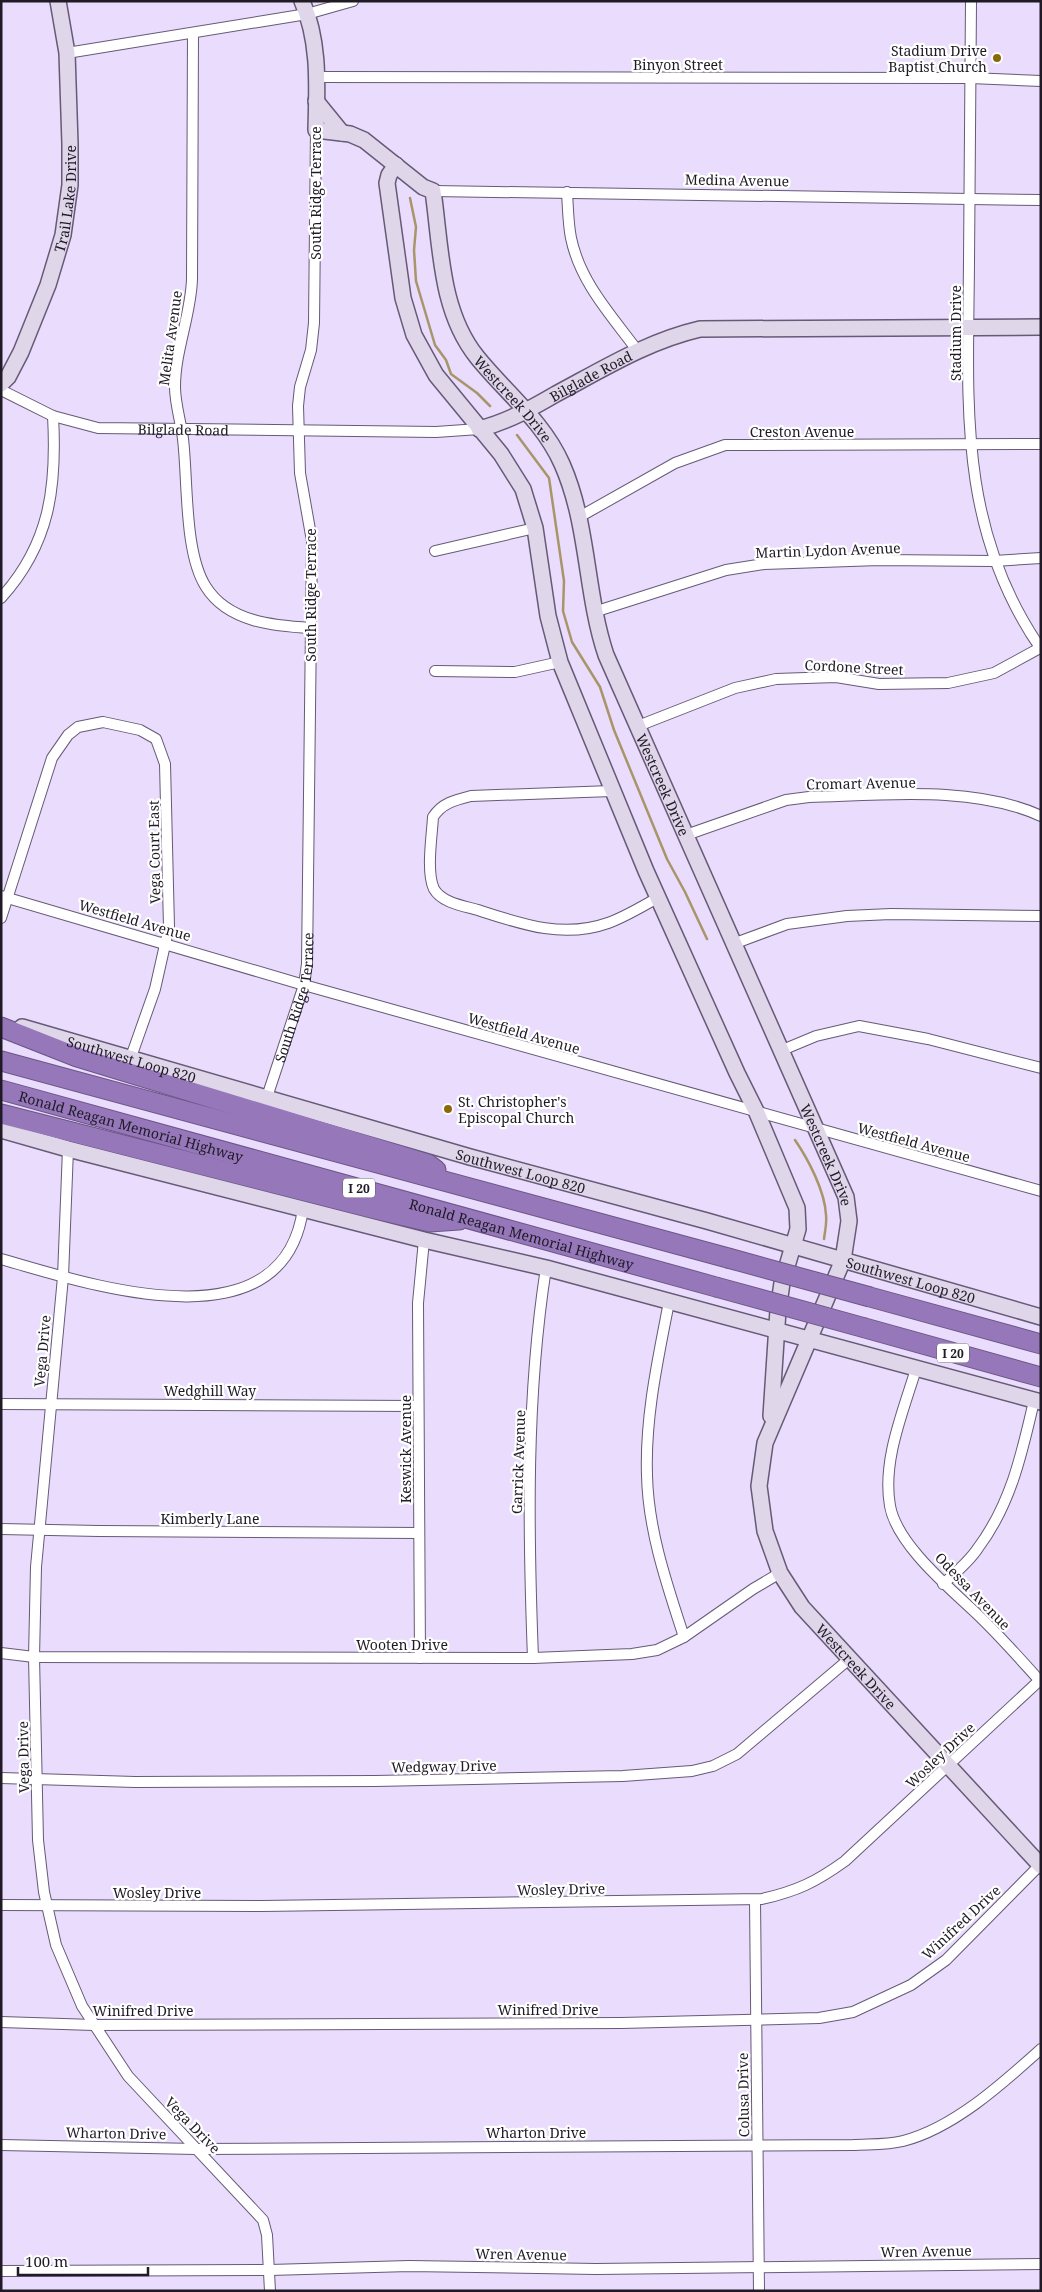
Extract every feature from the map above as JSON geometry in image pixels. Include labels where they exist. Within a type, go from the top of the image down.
[{"type":"highway","points":[[1,1027],[77,1057],[428,1164],[453,1183]]},
{"type":"highway","name":"Ronald Reagan Memorial Highway","points":[[1,1061],[1041,1344]]},
{"type":"highway","name":"Ronald Reagan Memorial Highway","points":[[1,1090],[473,1219],[1041,1378]]},
{"type":"highway","points":[[1,1114],[430,1222],[473,1219]]},
{"type":"street","name":"Trail Lake Drive","points":[[1,384],[8,377],[21,352],[48,285],[63,235],[70,185],[67,53],[58,1]]},
{"type":"street","points":[[67,53],[193,33],[304,8],[354,1]]},
{"type":"street","name":"Stadium Drive","points":[[971,1],[969,197],[970,444],[976,489],[994,561],[1010,596],[1040,648]]},
{"type":"street","name":"South Ridge Terrace","points":[[267,1097],[304,986],[307,964],[312,541],[300,473],[298,430],[300,388],[311,350],[314,323],[316,77],[315,50],[304,8]]},
{"type":"street","name":"Melita Avenue","points":[[193,33],[192,281],[175,388],[182,428],[191,542],[199,576],[207,589],[229,609],[243,617],[277,626],[311,628]]},
{"type":"street","name":"Binyon Street","points":[[316,77],[970,78],[1041,81]]},
{"type":"street","points":[[316,101],[342,132]]},
{"type":"street","points":[[316,130],[342,132],[364,140],[423,187],[433,191]]},
{"type":"street","name":"Westcreek Drive","points":[[396,165],[389,175],[387,183],[400,280],[409,322],[436,375],[501,454],[518,478],[528,500],[535,528],[548,616],[560,662],[612,792],[736,1073],[757,1113],[797,1208],[798,1228],[782,1283],[776,1330],[770,1427],[758,1486],[766,1531],[780,1573],[802,1607],[848,1660],[1040,1865]]},
{"type":"street","name":"Medina Avenue","points":[[433,191],[969,197],[1041,200]]},
{"type":"street","name":"Westcreek Drive","points":[[433,191],[446,292],[455,319],[476,356],[546,434],[561,461],[581,516],[594,612],[606,655],[846,1197],[849,1221],[843,1260],[810,1340],[770,1427]]},
{"type":"street","points":[[567,192],[571,237],[580,268],[594,293],[637,350]]},
{"type":"street","name":"Bilglade Road","points":[[1,390],[53,416],[84,426],[98,428],[436,432],[479,429],[526,411],[637,350],[678,334],[722,327],[1041,327]]},
{"type":"street","points":[[1,598],[16,582],[43,532],[52,489],[53,416]]},
{"type":"street","name":"Creston Avenue","points":[[581,516],[675,463],[725,445],[1041,444]]},
{"type":"street","points":[[435,551],[535,528]]},
{"type":"street","name":"Martin Lydon Avenue","points":[[594,612],[726,570],[764,564],[870,560],[994,561],[1041,558]]},
{"type":"street","name":"Cordone Street","points":[[638,726],[735,688],[776,678],[836,677],[879,684],[948,682],[994,674],[1040,648]]},
{"type":"street","points":[[435,671],[515,672],[560,662]]},
{"type":"street","name":"Vega Court East","points":[[4,896],[43,783],[60,744],[78,727],[90,723],[123,724],[140,730],[156,739],[165,764],[168,927],[166,944],[155,989],[131,1057]]},
{"type":"street","points":[[612,792],[471,796],[451,801],[438,809],[433,817],[430,875],[435,890],[445,900],[509,921],[555,931],[586,930],[609,923],[659,897]]},
{"type":"street","name":"Cromart Avenue","points":[[686,835],[786,800],[809,797],[963,796],[1021,807],[1041,816]]},
{"type":"street","points":[[1,918],[4,896]]},
{"type":"street","name":"Westfield Avenue","points":[[4,896],[304,986],[1041,1191]]},
{"type":"street","points":[[734,944],[787,924],[847,916],[891,914],[1041,916]]},
{"type":"street","name":"Southwest Loop 820","points":[[1,1022],[131,1057],[470,1157],[1041,1317]]},
{"type":"street","points":[[780,1051],[816,1036],[859,1026],[928,1039],[1041,1068]]},
{"type":"street","points":[[1,1130],[68,1149],[424,1240],[546,1268],[1037,1402],[1019,1467],[1007,1500],[978,1549],[943,1584]]},
{"type":"street","name":"Vega Drive","points":[[68,1149],[63,1277],[39,1530],[34,1657],[38,1840],[46,1906],[63,1963],[82,2006],[128,2076],[263,2220],[267,2235],[270,2291]]},
{"type":"street","points":[[1,1259],[63,1277],[141,1294],[191,1297],[228,1292],[251,1284],[274,1268],[286,1256],[301,1225],[303,1209]]},
{"type":"street","name":"Keswick Avenue","points":[[420,1658],[418,1302],[424,1240]]},
{"type":"street","name":"Garrick Avenue","points":[[533,1658],[530,1501],[539,1310],[546,1268]]},
{"type":"street","points":[[669,1302],[656,1369],[648,1436],[647,1475],[658,1547],[666,1583],[684,1637]]},
{"type":"street","name":"Odessa Avenue","points":[[916,1369],[894,1443],[888,1479],[890,1506],[903,1535],[943,1584],[978,1615],[1040,1680]]},
{"type":"street","name":"Wedghill Way","points":[[1,1404],[418,1406]]},
{"type":"street","name":"Kimberly Lane","points":[[1,1528],[39,1530],[419,1533]]},
{"type":"street","name":"Wooten Drive","points":[[1,1653],[34,1657],[420,1658],[533,1658],[632,1654],[656,1650],[684,1637],[753,1589],[780,1573]]},
{"type":"street","name":"Wedgway Drive","points":[[1,1778],[135,1782],[384,1780],[623,1776],[692,1771],[713,1766],[738,1754],[848,1660]]},
{"type":"street","name":"Wosley Drive","points":[[1,1905],[292,1906],[755,1900],[795,1891],[826,1875],[845,1861],[1040,1680]]},
{"type":"street","name":"Winifred Drive","points":[[1,2022],[94,2024],[756,2021],[819,2018],[853,2012],[911,1985],[946,1960],[1040,1865]]},
{"type":"street","name":"Colusa Drive","points":[[755,1900],[759,2291]]},
{"type":"street","name":"Wharton Drive","points":[[1,2145],[196,2149],[853,2145],[904,2140],[933,2129],[980,2100],[1039,2053]]},
{"type":"street","name":"Wren Avenue","points":[[1,2271],[270,2270],[409,2266],[596,2269],[1041,2264]]},
{"type":"waterway","points":[[410,198],[416,227],[414,250],[416,281],[435,345],[446,360],[451,374],[477,393],[490,406]]},
{"type":"waterway","points":[[517,435],[549,478],[564,581],[563,611],[572,642],[600,687],[614,730],[667,859],[707,939]]},
{"type":"waterway","points":[[795,1140],[805,1156],[823,1196],[826,1218],[824,1239]]},
{"type":"place","name":"Stadium Drive Baptist Church","points":[[997,58]]},
{"type":"place","name":"St. Christopher's Episcopal Church","points":[[448,1109]]}]
